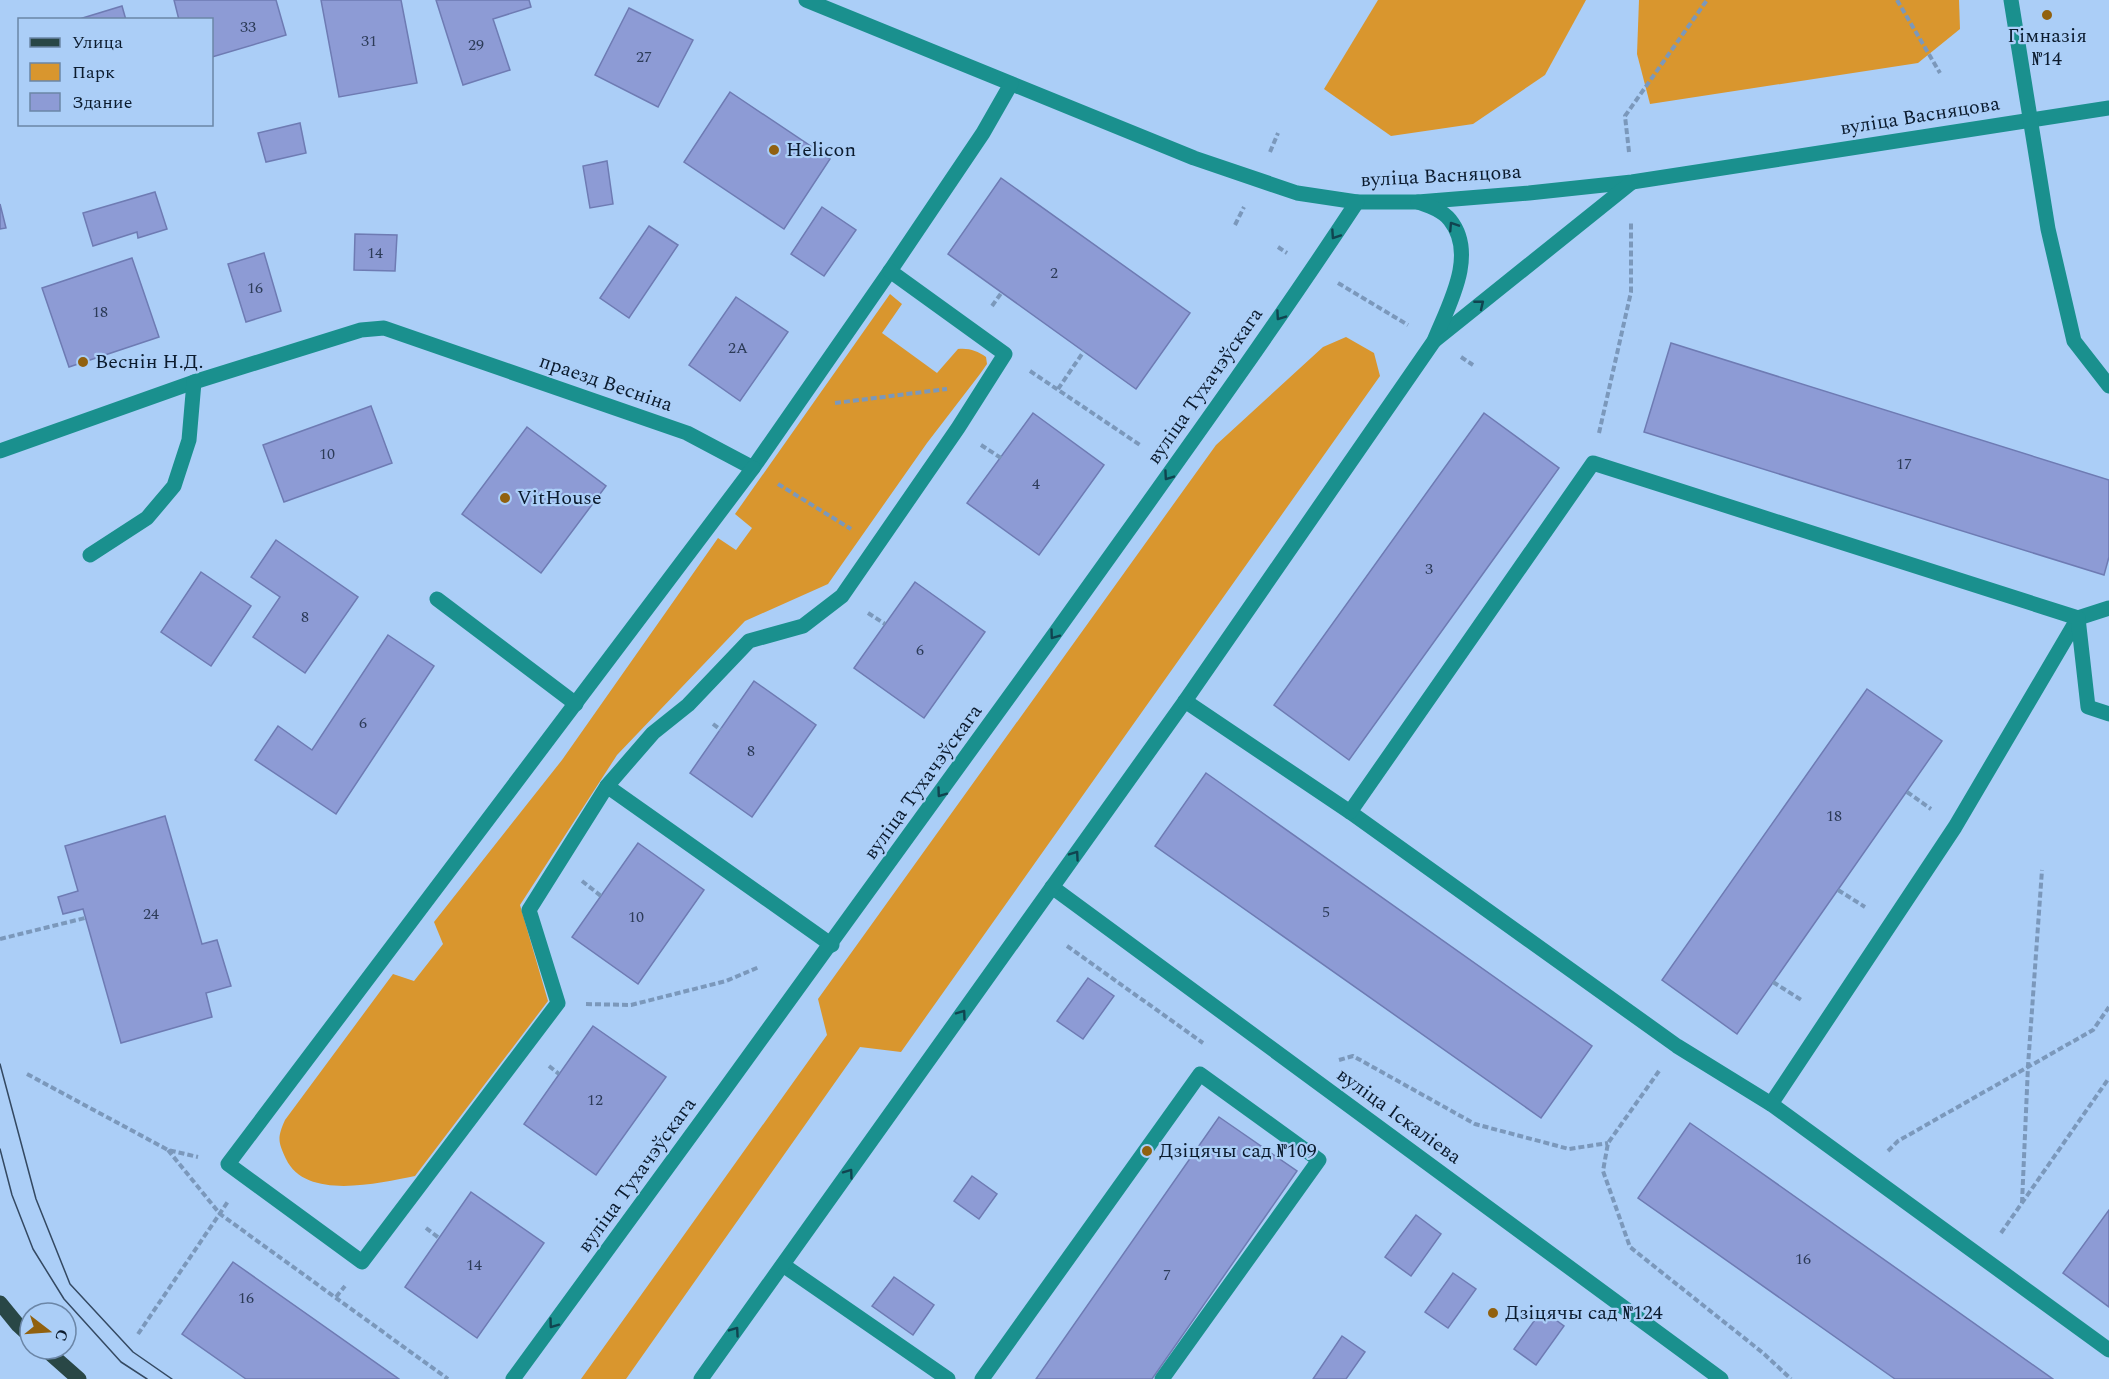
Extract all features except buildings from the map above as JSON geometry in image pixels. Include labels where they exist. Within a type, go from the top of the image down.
[{"type":"main road","points":[[0,1303],[18,1325]]},
{"type":"main road","points":[[59,1361],[79,1379]]},
{"type":"street","name":"вуліца Васняцова","points":[[806,0],[1194,158],[1297,193],[1357,202],[1418,201],[1529,193],[1632,182],[2109,108]]},
{"type":"street","points":[[2011,0],[2048,229],[2074,341],[2108,382]]},
{"type":"street","points":[[890,271],[1005,354],[842,596],[803,626],[749,641],[688,705],[653,733],[607,786],[529,910],[558,1003],[362,1262],[228,1164],[753,468],[983,133],[1011,84]]},
{"type":"street","points":[[1434,341],[1632,182]]},
{"type":"street","points":[[701,1379],[1185,701],[1434,341],[1454,291],[1462,261],[1459,237],[1449,219],[1436,209],[1418,201]]},
{"type":"street","name":"вуліца Тухачэўскага","points":[[513,1379],[832,945],[1166,479],[1357,202]]},
{"type":"street","name":"праезд Весніна","points":[[0,451],[194,382],[361,330],[384,328],[687,434],[753,468]]},
{"type":"street","points":[[90,555],[147,518],[174,486],[189,440],[194,382]]},
{"type":"street","points":[[1350,812],[1593,463],[2078,618],[2109,608]]},
{"type":"street","points":[[437,599],[576,704]]},
{"type":"street","points":[[2078,618],[2088,707],[2109,714]]},
{"type":"street","points":[[1771,1104],[1955,827],[2078,618]]},
{"type":"street","points":[[1185,701],[1350,812],[1677,1046],[1771,1104],[2109,1350]]},
{"type":"street","points":[[607,786],[832,945]]},
{"type":"street","name":"вуліца Іскаліева","points":[[1052,887],[1721,1379]]},
{"type":"street","points":[[982,1379],[1200,1074],[1319,1160],[1162,1379]]},
{"type":"street","points":[[783,1265],[948,1379]]},
{"type":"path","points":[[1625,116],[1707,0]]},
{"type":"path","points":[[1897,0],[1940,73]]},
{"type":"path","points":[[1278,247],[1473,365]]},
{"type":"path","points":[[1593,463],[1631,292]]},
{"type":"path","points":[[1058,389],[1083,351]]},
{"type":"path","points":[[1005,354],[1140,445]]},
{"type":"path","points":[[797,407],[986,384]]},
{"type":"path","points":[[753,468],[877,545]]},
{"type":"path","points":[[2022,1203],[2028,1066],[2042,870]]},
{"type":"path","points":[[0,939],[86,918]]},
{"type":"path","points":[[558,1003],[631,1005],[726,981],[759,967]]},
{"type":"path","points":[[1866,1173],[1898,1141],[2093,1030],[2109,1006]]},
{"type":"path","points":[[1677,1046],[1608,1143],[1603,1171],[1630,1247],[1763,1353],[1791,1379]]},
{"type":"path","points":[[1301,1070],[1353,1056],[1475,1124],[1569,1149],[1608,1143]]},
{"type":"path","points":[[27,1074],[168,1150],[220,1215],[448,1379]]},
{"type":"path","points":[[1983,1258],[2109,1078]]},
{"type":"path","points":[[138,1334],[220,1215]]},
{"type":"green space","points":[[1378,0],[1586,0],[1545,75],[1473,124],[1391,136],[1324,89]]},
{"type":"green space","points":[[1639,0],[1959,0],[1960,29],[1918,63],[1650,104],[1637,54]]},
{"type":"green space","points":[[890,294],[902,304],[882,333],[937,373],[958,349],[980,353],[986,357],[987,364],[927,443],[828,584],[745,621],[617,755],[520,905],[548,1001],[415,1176],[344,1186],[326,1185],[296,1172],[286,1159],[280,1144],[285,1120],[393,974],[414,981],[443,944],[434,922],[562,760],[718,538],[736,550],[752,528],[735,514]]},
{"type":"green space","points":[[1346,337],[1374,353],[1380,376],[901,1052],[860,1047],[626,1379],[581,1379],[827,1035],[818,999],[1216,445],[1323,347]]},
{"type":"tram line","points":[[0,1064],[36,1199],[70,1284],[133,1352],[172,1379]]},
{"type":"tram line","points":[[0,1149],[12,1195],[33,1249],[64,1299],[121,1362],[147,1379]]},
{"type":"place","name":"Гімназія №14","points":[[2047,15]]},
{"type":"place","name":"Helicon","points":[[774,150]]},
{"type":"place","name":"Веснін Н.Д.","points":[[83,362]]},
{"type":"place","name":"VitHouse","points":[[505,498]]},
{"type":"place","name":"Дзіцячы сад №109","points":[[1147,1151]]},
{"type":"place","name":"Дзіцячы сад №124","points":[[1493,1313]]}]
